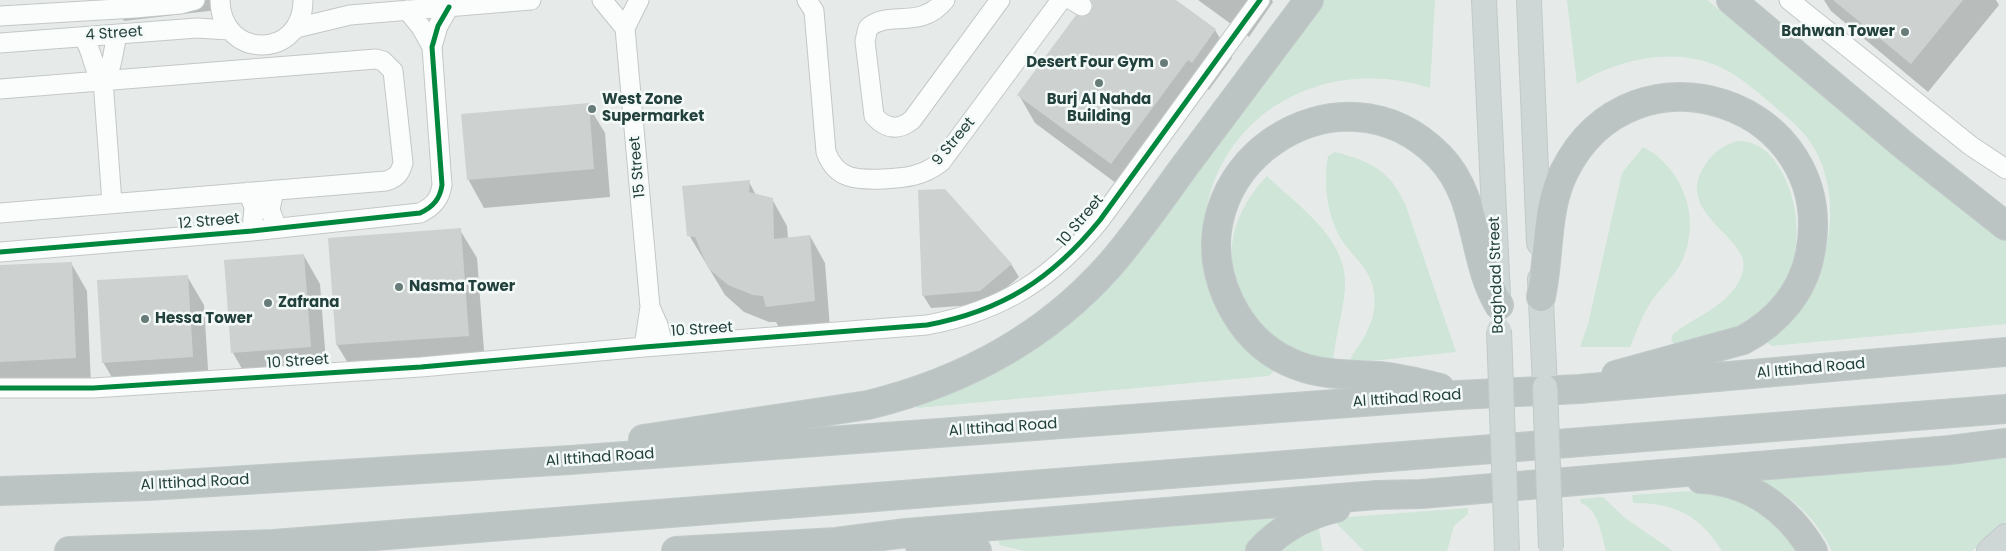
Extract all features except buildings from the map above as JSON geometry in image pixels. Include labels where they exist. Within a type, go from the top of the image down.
[{"type":"highway","points":[[570,460],[646,438],[860,406],[897,398],[954,378],[1008,352],[1062,312],[1109,265],[1309,0]]},
{"type":"highway","points":[[1731,0],[1906,147],[2006,226]]},
{"type":"highway","points":[[1541,297],[1547,262],[1552,209],[1564,173],[1584,141],[1597,127],[1628,108],[1663,97],[1700,97],[1717,101],[1751,115],[1766,126],[1790,152],[1800,168],[1811,202],[1813,242],[1809,263],[1801,283],[1789,302],[1775,318],[1758,332],[1729,345],[1653,363],[1580,389]]},
{"type":"highway","points":[[1458,395],[1400,379],[1324,373],[1305,369],[1280,357],[1257,341],[1244,326],[1225,293],[1216,255],[1218,222],[1229,190],[1248,162],[1262,148],[1278,136],[1296,127],[1315,120],[1350,116],[1395,125],[1411,134],[1440,157],[1462,187],[1474,222],[1482,268],[1499,318]]},
{"type":"highway","name":"Al Ittihad Road","points":[[0,491],[148,486],[570,460],[1458,395],[1580,389],[2006,352]]},
{"type":"highway","points":[[69,551],[273,544],[2006,409]]},
{"type":"highway","points":[[676,551],[836,542],[906,533],[1282,502],[1377,495],[1421,494],[1941,450],[2006,442]]},
{"type":"highway","points":[[1630,475],[1659,479],[1719,481],[1747,489],[1768,500],[1787,516],[1803,534],[1813,551]]},
{"type":"highway","points":[[1260,551],[1287,528],[1312,515],[1338,508],[1390,501],[1421,494]]},
{"type":"highway","points":[[836,542],[942,546],[977,551]]},
{"type":"highway","points":[[273,544],[300,551]]},
{"type":"main road","name":"Baghdad Street","points":[[1484,0],[1499,318],[1507,551]]},
{"type":"main road","points":[[1529,0],[1551,549]]},
{"type":"main road","points":[[1988,551],[2006,536]]},
{"type":"street","name":"4 Street","points":[[0,16],[135,8],[180,4],[195,0]]},
{"type":"street","points":[[220,0],[223,20],[229,30],[238,39],[250,44],[263,46],[281,40],[296,28],[336,17],[531,0]]},
{"type":"street","points":[[296,28],[302,14],[303,0]]},
{"type":"street","points":[[602,0],[625,28],[639,0]]},
{"type":"street","points":[[945,0],[926,15],[880,21],[868,28],[865,41],[874,116],[882,125],[893,128],[903,127],[912,120],[1000,0]]},
{"type":"street","name":"10 Street","points":[[0,388],[93,388],[421,367],[663,345],[927,325],[967,316],[1024,290],[1058,266],[1100,220],[1260,0]]},
{"type":"street","points":[[1789,0],[1971,146],[2006,169]]},
{"type":"street","name":"9 Street","points":[[813,4],[825,144],[828,159],[837,171],[857,180],[908,178],[931,170],[950,152],[1074,4]]},
{"type":"street","points":[[432,48],[438,26],[449,6]]},
{"type":"street","points":[[407,10],[421,27],[432,48]]},
{"type":"street","name":"4 Street","points":[[0,43],[197,28],[229,30]]},
{"type":"street","name":"15 Street","points":[[625,28],[650,307]]},
{"type":"street","points":[[103,80],[110,71],[112,51],[118,34]]},
{"type":"street","points":[[83,36],[90,46],[97,71],[103,80],[112,203]]},
{"type":"street","name":"12 Street","points":[[0,252],[252,231],[420,213],[436,203],[442,184],[432,48]]},
{"type":"street","points":[[0,89],[376,59],[388,66],[394,78],[403,163],[400,172],[394,178],[386,181],[0,213]]},
{"type":"street","points":[[274,190],[270,210],[277,228]]},
{"type":"street","points":[[248,192],[254,207],[252,231]]},
{"type":"street","points":[[650,307],[658,325],[663,345]]},
{"type":"street","points":[[644,347],[650,307]]},
{"type":"green space","points":[[1320,0],[1435,0],[1430,88],[1396,80],[1362,79],[1329,83],[1298,93],[1270,109],[1246,131],[1226,158],[1211,190],[1205,213],[1203,249],[1206,272],[1209,283],[1220,305],[1275,370],[1269,376],[917,408],[916,403],[1012,361]]},
{"type":"green space","points":[[1567,0],[1707,0],[2006,241],[2006,324],[1772,346],[1765,341],[1805,295],[1817,276],[1826,250],[1829,233],[1830,199],[1827,182],[1815,150],[1806,136],[1773,105],[1728,71],[1709,63],[1690,58],[1670,56],[1631,61],[1612,67],[1577,84]]},
{"type":"green space","points":[[1738,141],[1751,143],[1766,151],[1778,166],[1787,184],[1793,203],[1796,223],[1796,244],[1792,264],[1785,283],[1774,300],[1760,314],[1741,326],[1719,334],[1674,345],[1671,339],[1673,334],[1714,308],[1732,292],[1743,271],[1742,258],[1736,247],[1704,210],[1698,196],[1698,180],[1707,162],[1721,148]]},
{"type":"green space","points":[[1643,147],[1669,167],[1685,195],[1690,227],[1683,259],[1646,310],[1630,347],[1580,347],[1588,324],[1622,173]]},
{"type":"green space","points":[[1335,152],[1370,164],[1378,169],[1400,194],[1406,206],[1456,352],[1352,363],[1351,357],[1369,326],[1375,304],[1371,281],[1365,269],[1343,242],[1330,211],[1326,178],[1328,156]]},
{"type":"green space","points":[[1267,176],[1320,225],[1331,239],[1339,255],[1344,271],[1345,289],[1333,362],[1300,352],[1273,335],[1252,314],[1238,290],[1232,262],[1234,234],[1246,204]]},
{"type":"green space","points":[[2006,456],[2006,522],[1972,551],[1832,551],[1804,511],[1786,496],[1765,483],[1764,479],[1911,468]]},
{"type":"green space","points":[[1705,490],[1756,504],[1802,551],[1722,551],[1704,528],[1695,520],[1662,505],[1633,503],[1632,495]]},
{"type":"green space","points":[[1603,497],[1625,518],[1673,551],[1606,551],[1596,517],[1587,506],[1581,503],[1580,499]]},
{"type":"green space","points":[[1468,508],[1468,514],[1454,526],[1447,551],[1364,551],[1335,522],[1335,518]]},
{"type":"green space","points":[[1275,517],[1276,519],[1246,551],[1024,551],[999,545],[999,538]]},
{"type":"green space","points":[[1318,524],[1323,551],[1276,551]]},
{"type":"cycle path","points":[[0,388],[93,388],[421,367],[927,325],[954,319],[979,311],[1024,289],[1044,275],[1082,241],[1100,220],[1260,0]]},
{"type":"cycle path","points":[[0,252],[252,231],[425,211],[438,198],[442,185],[432,47],[438,26],[449,7]]},
{"type":"place","name":"Bahwan Tower","points":[[1905,32]]},
{"type":"place","name":"Desert Four Gym","points":[[1164,63]]},
{"type":"place","name":"Burj Al Nahda Building","points":[[1099,83]]},
{"type":"place","name":"West Zone Supermarket","points":[[592,109]]},
{"type":"place","name":"Nasma Tower","points":[[399,287]]},
{"type":"place","name":"Zafrana","points":[[268,303]]},
{"type":"place","name":"Hessa Tower","points":[[145,319]]}]
